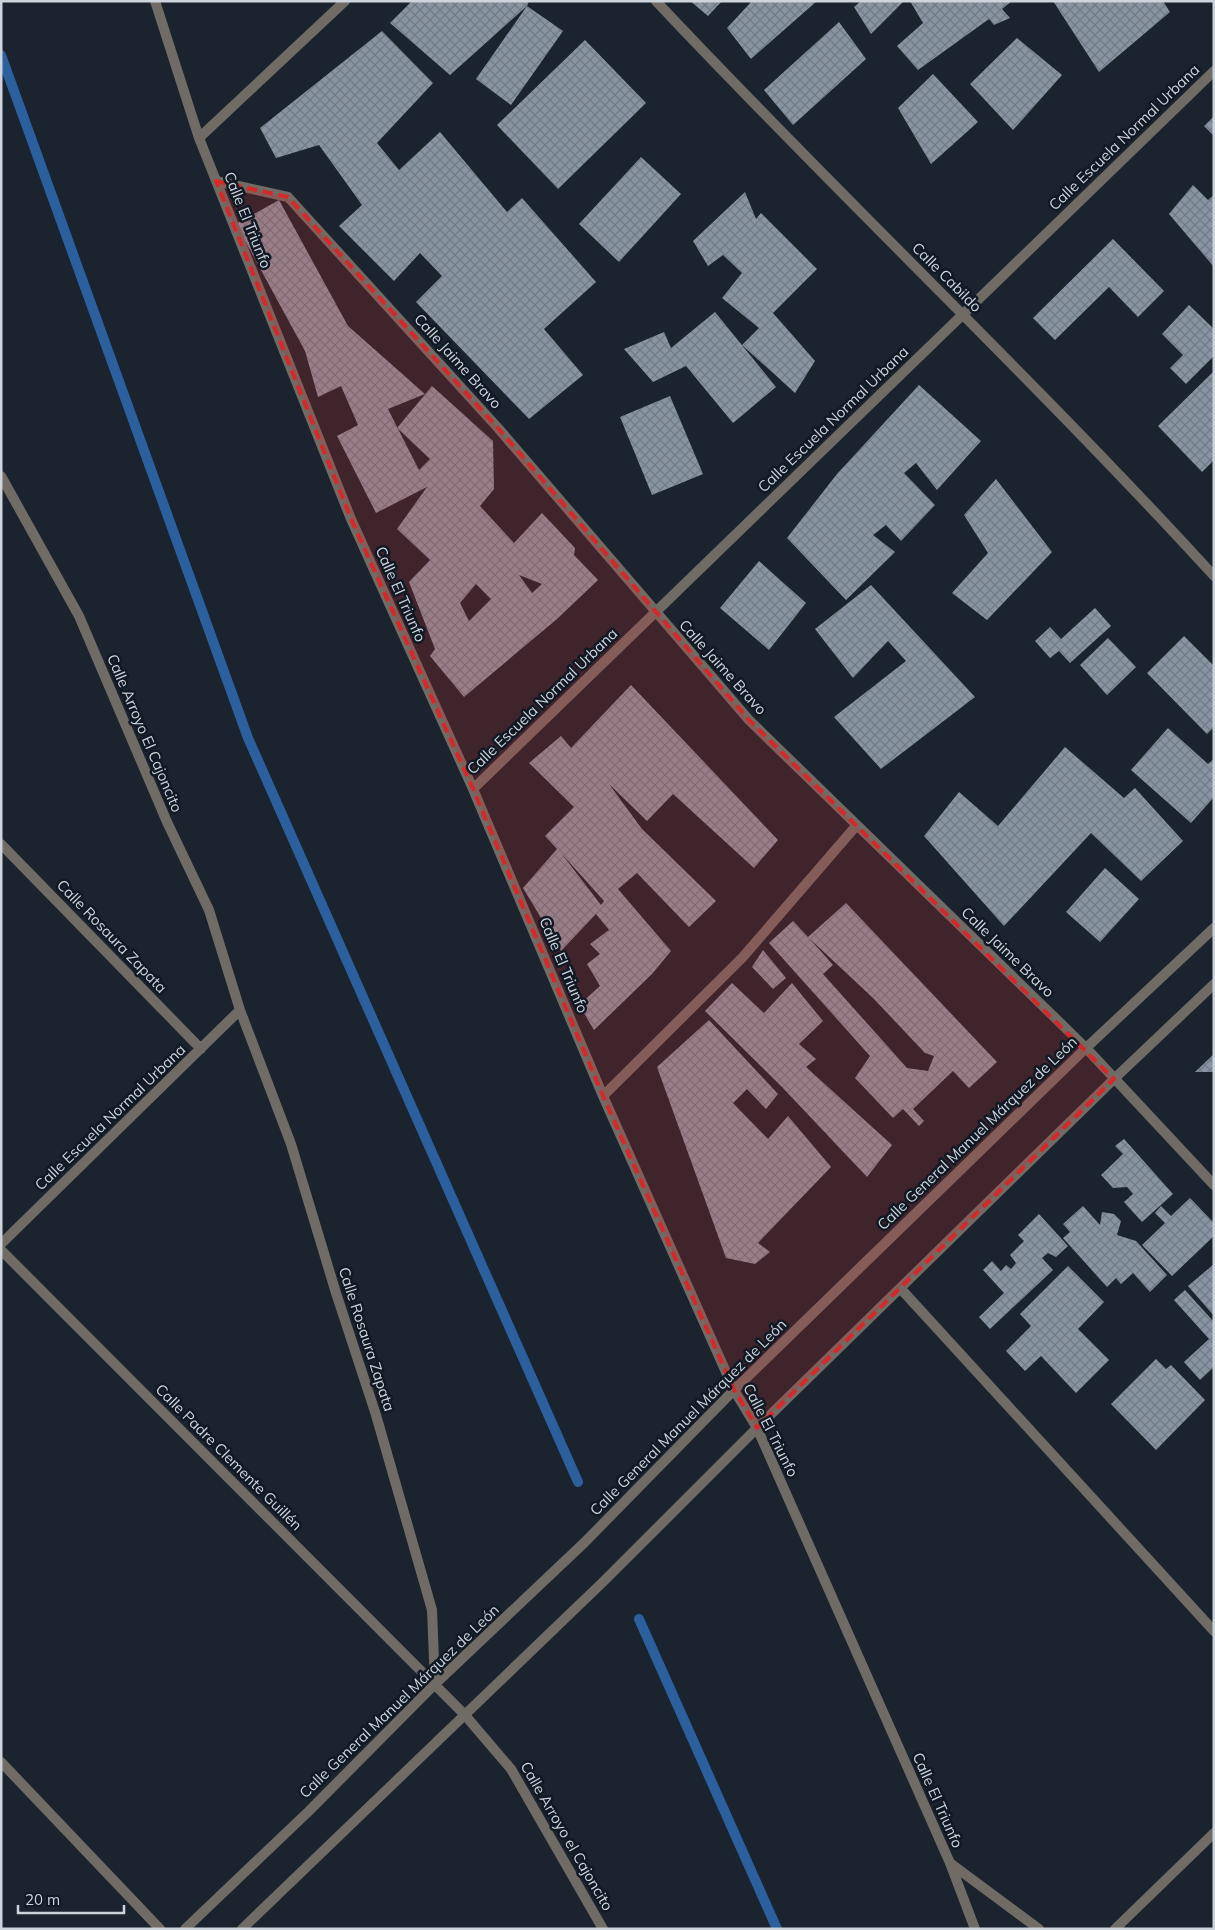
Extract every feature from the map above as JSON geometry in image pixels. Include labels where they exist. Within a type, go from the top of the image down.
[{"type":"street","name":"Calle El Triunfo","points":[[155,1],[199,138],[351,519],[473,789],[603,1096],[734,1390],[757,1428],[950,1863],[975,1929]]},
{"type":"street","points":[[199,138],[344,1]]},
{"type":"street","name":"Calle Cabildo","points":[[660,2],[730,80],[963,314],[1214,576]]},
{"type":"street","name":"Calle Escuela Normal Urbana","points":[[473,789],[1214,70]]},
{"type":"street","name":"Calle Jaime Bravo","points":[[216,181],[288,197],[498,428],[654,613],[749,720],[1086,1048],[1214,1185]]},
{"type":"street","name":"Calle Arroyo El Cajoncito","points":[[1,476],[79,616],[167,822],[209,910],[240,1010]]},
{"type":"street","points":[[603,1096],[742,958],[856,826]]},
{"type":"street","name":"Calle Rosaura Zapata","points":[[1,844],[201,1049]]},
{"type":"street","name":"Calle General Manuel Márquez de León","points":[[185,1929],[309,1811],[435,1684],[585,1542],[734,1390],[1086,1048],[1214,928]]},
{"type":"street","points":[[242,1929],[605,1580],[757,1428],[1114,1079],[1214,984]]},
{"type":"street","name":"Calle Escuela Normal Urbana","points":[[1,1244],[240,1010]]},
{"type":"street","name":"Calle Rosaura Zapata","points":[[240,1010],[291,1144],[336,1293],[382,1433],[432,1610],[435,1684]]},
{"type":"street","name":"Calle Padre Clemente Guillén","points":[[1,1250],[464,1714]]},
{"type":"street","points":[[901,1289],[1214,1631]]},
{"type":"street","name":"Calle Arroyo el Cajoncito","points":[[464,1714],[511,1769],[603,1929]]},
{"type":"street","points":[[1,1762],[160,1929]]},
{"type":"street","points":[[1114,1929],[1214,1833]]},
{"type":"street","points":[[950,1863],[1039,1929]]},
{"type":"highlighted area","points":[[216,181],[288,197],[498,428],[749,720],[1114,1079],[757,1428],[734,1390],[603,1096],[473,789],[351,519]]},
{"type":"building","points":[[412,1],[529,1],[527,6],[450,75],[390,23]]},
{"type":"building","points":[[690,1],[722,1],[708,16]]},
{"type":"building","points":[[752,1],[817,1],[751,59],[727,28]]},
{"type":"building","points":[[861,1],[904,1],[871,34],[854,7]]},
{"type":"building","points":[[910,1],[1012,1],[1002,9],[1010,18],[994,25],[989,19],[918,70],[897,46],[923,23]]},
{"type":"building","points":[[1053,1],[1163,1],[1170,12],[1099,72]]},
{"type":"building","points":[[527,6],[563,31],[511,105],[476,79]]},
{"type":"building","points":[[839,22],[866,59],[793,125],[764,90]]},
{"type":"building","points":[[382,31],[433,83],[377,143],[399,170],[440,132],[507,212],[522,198],[596,282],[544,329],[583,375],[529,419],[416,302],[442,276],[420,253],[394,281],[339,226],[362,205],[319,145],[276,158],[260,128]]},
{"type":"building","points":[[1017,38],[1062,75],[1013,130],[970,84]]},
{"type":"building","points":[[585,40],[646,103],[558,189],[497,125]]},
{"type":"building","points":[[933,74],[978,122],[931,164],[898,108]]},
{"type":"building","points":[[1214,116],[1214,136],[1204,126]]},
{"type":"building","points":[[641,157],[681,194],[619,262],[579,224]]},
{"type":"building","points":[[1193,185],[1208,200],[1214,195],[1214,267],[1169,214]]},
{"type":"building","points":[[745,192],[756,219],[761,213],[817,269],[773,313],[815,361],[795,393],[742,345],[759,328],[722,298],[742,273],[723,255],[708,266],[693,241]]},
{"type":"building","points":[[279,200],[348,326],[425,394],[388,409],[397,428],[432,386],[493,441],[494,489],[480,506],[514,543],[542,513],[575,548],[574,555],[598,580],[557,619],[464,697],[430,656],[435,649],[409,582],[430,560],[397,529],[427,487],[376,513],[337,436],[358,425],[341,386],[318,397],[305,351],[236,224]],"holes":[[[398,429],[430,459],[419,470]],[[519,575],[542,584],[532,593]],[[476,584],[491,599],[469,621],[460,603]]]},
{"type":"building","points":[[1113,239],[1164,291],[1138,317],[1109,287],[1055,340],[1033,318]]},
{"type":"building","points":[[1189,305],[1214,329],[1214,356],[1186,384],[1170,368],[1183,355],[1162,334]]},
{"type":"building","points":[[715,312],[776,387],[733,423],[686,366],[653,382],[624,349],[664,332],[671,348]]},
{"type":"building","points":[[1214,371],[1214,460],[1202,472],[1158,426]]},
{"type":"building","points":[[919,385],[981,441],[937,490],[916,463],[904,473],[935,505],[901,541],[886,525],[873,535],[895,552],[846,600],[787,538],[837,474]]},
{"type":"building","points":[[670,396],[703,474],[652,495],[620,417]]},
{"type":"building","points":[[996,479],[1052,552],[987,620],[952,593],[988,553],[964,515]]},
{"type":"building","points":[[759,561],[806,603],[769,650],[720,608]]},
{"type":"building","points":[[871,585],[975,697],[881,769],[834,717],[906,661],[888,641],[853,678],[815,629]]},
{"type":"building","points":[[1095,608],[1111,626],[1070,663],[1059,651],[1050,658],[1035,641],[1050,627],[1061,639]]},
{"type":"building","points":[[1184,636],[1214,666],[1214,727],[1207,734],[1147,673]]},
{"type":"building","points":[[1108,638],[1136,667],[1107,695],[1080,665]]},
{"type":"building","points":[[631,685],[778,840],[754,868],[673,794],[647,821],[609,784],[642,829],[716,901],[689,927],[637,873],[618,889],[671,951],[652,974],[594,1030],[579,1005],[600,986],[587,964],[600,954],[590,944],[609,930],[596,914],[561,951],[523,888],[557,849],[545,836],[574,807],[529,763],[561,736],[571,748]],"holes":[[[561,853],[604,901],[601,905]]]},
{"type":"building","points":[[1168,728],[1208,764],[1214,759],[1214,797],[1191,823],[1131,770]]},
{"type":"building","points":[[1065,747],[1124,798],[1135,788],[1183,841],[1141,881],[1091,833],[1004,926],[924,836],[959,792],[998,826]]},
{"type":"building","points":[[1105,868],[1139,899],[1100,942],[1066,912]]},
{"type":"building","points":[[846,903],[997,1062],[969,1088],[953,1071],[913,1109],[924,1121],[919,1126],[903,1109],[893,1118],[855,1078],[870,1056],[769,943],[793,921],[808,937]],"holes":[[[810,939],[873,998],[925,1053],[934,1056],[928,1071],[907,1068],[823,974],[833,965]]]},
{"type":"building","points":[[763,950],[786,978],[773,989],[752,967]]},
{"type":"building","points":[[732,983],[764,1013],[792,983],[823,1021],[799,1044],[816,1059],[806,1067],[892,1145],[867,1177],[782,1087],[705,1011]]},
{"type":"building","points":[[709,1020],[778,1094],[766,1109],[747,1089],[733,1103],[768,1139],[788,1116],[831,1167],[758,1243],[770,1252],[755,1264],[726,1258],[657,1067]]},
{"type":"building","points":[[1214,1054],[1214,1072],[1195,1072]]},
{"type":"building","points":[[1124,1139],[1173,1194],[1142,1222],[1124,1202],[1133,1194],[1127,1187],[1113,1188],[1101,1175],[1123,1154],[1115,1146]]},
{"type":"building","points":[[1190,1198],[1214,1223],[1214,1236],[1172,1276],[1142,1245],[1165,1223],[1155,1213],[1161,1206],[1171,1216]]},
{"type":"building","points":[[1083,1206],[1100,1225],[1102,1212],[1114,1214],[1121,1221],[1117,1235],[1136,1241],[1167,1275],[1150,1292],[1133,1273],[1121,1284],[1116,1278],[1107,1287],[1063,1238],[1070,1232],[1063,1224]]},
{"type":"building","points":[[1039,1214],[1068,1246],[1056,1257],[1048,1253],[1042,1258],[1053,1270],[990,1329],[979,1317],[1004,1293],[983,1270],[992,1261],[1001,1271],[1006,1265],[1011,1269],[1016,1263],[1010,1255],[1024,1241],[1018,1235]]},
{"type":"building","points":[[1214,1264],[1214,1316],[1188,1286]]},
{"type":"building","points":[[1068,1266],[1104,1302],[1078,1329],[1109,1360],[1076,1393],[1041,1356],[1025,1371],[1006,1351],[1031,1326],[1020,1314]]},
{"type":"building","points":[[1185,1290],[1214,1322],[1214,1367],[1200,1380],[1184,1362],[1209,1339],[1174,1300]]},
{"type":"building","points":[[1156,1359],[1166,1369],[1171,1365],[1205,1400],[1156,1450],[1111,1404]]},
{"type":"waterway","points":[[1,55],[248,738],[578,1482]]},
{"type":"waterway","points":[[639,1619],[777,1929]]}]
